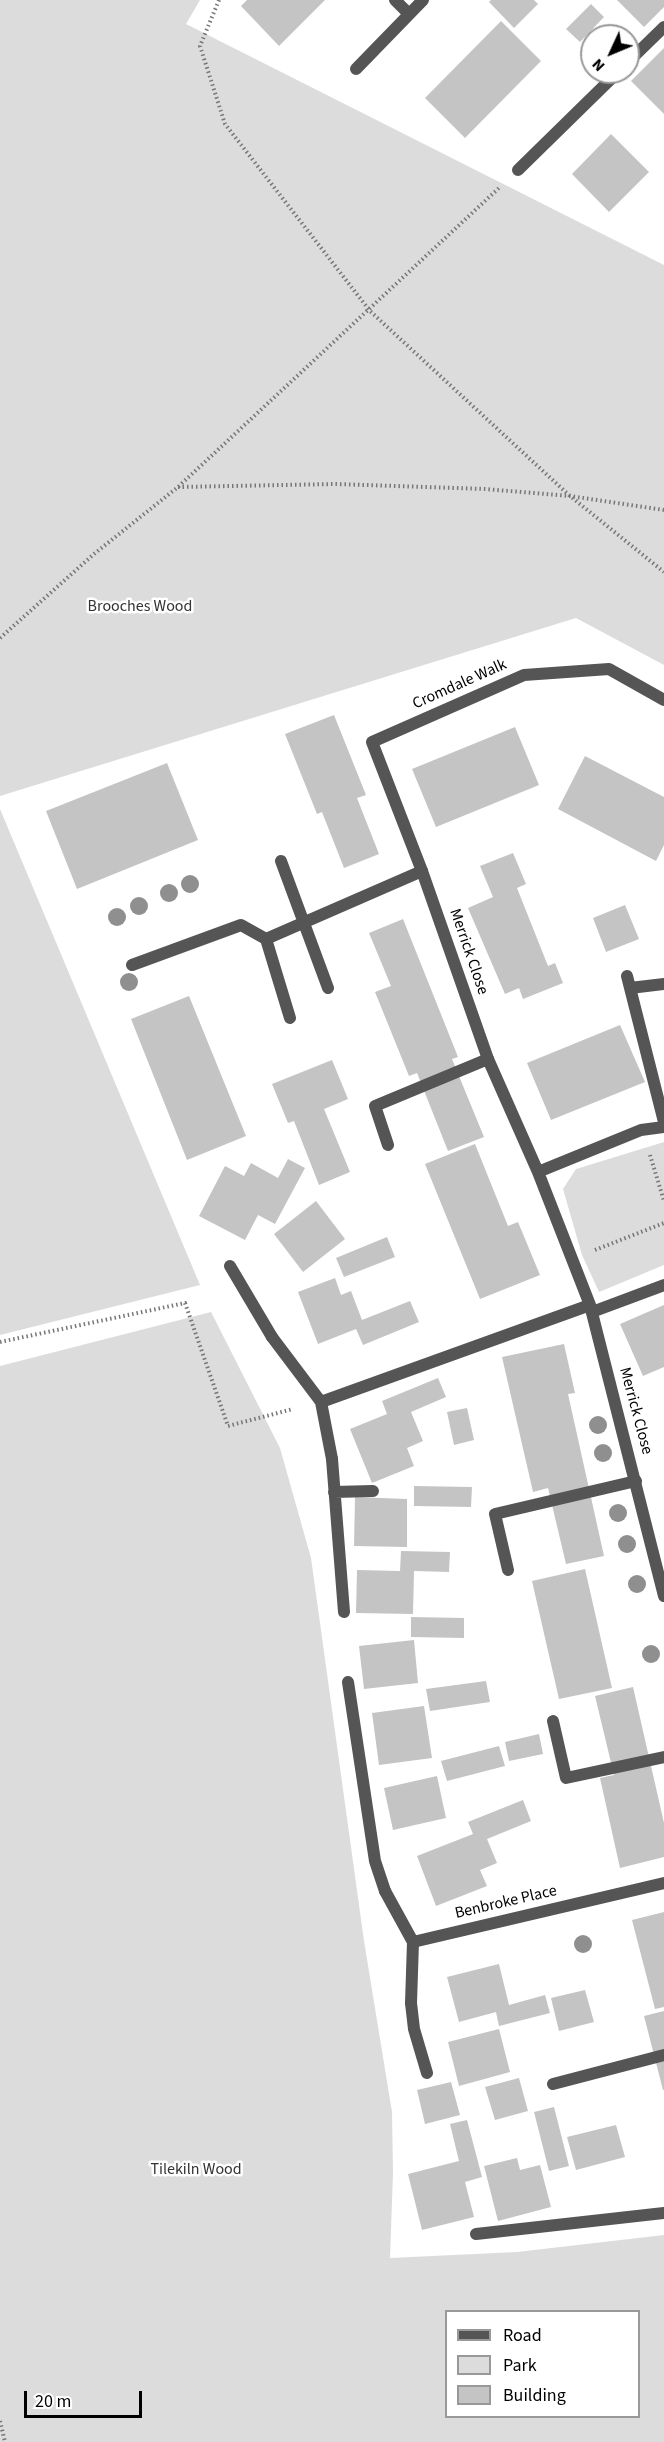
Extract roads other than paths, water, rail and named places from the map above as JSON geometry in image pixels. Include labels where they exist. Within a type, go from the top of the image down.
[{"type":"street","points":[[395,0],[408,14]]},
{"type":"street","points":[[356,69],[423,0]]},
{"type":"street","points":[[640,50],[664,27]]},
{"type":"street","points":[[518,170],[606,84]]},
{"type":"street","name":"Cromdale Walk","points":[[372,742],[524,675],[609,669],[664,700]]},
{"type":"street","name":"Merrick Close","points":[[372,742],[422,871],[488,1059],[538,1172],[591,1309],[664,1596]]},
{"type":"street","points":[[281,861],[328,988]]},
{"type":"street","points":[[266,939],[422,871]]},
{"type":"street","points":[[132,965],[241,925],[266,939],[290,1018]]},
{"type":"street","points":[[664,984],[628,982],[664,1122]]},
{"type":"street","points":[[388,1145],[375,1106],[488,1059]]},
{"type":"street","points":[[538,1172],[641,1130],[664,1127]]},
{"type":"street","points":[[230,1266],[272,1336],[321,1402],[332,1459],[345,1612]]},
{"type":"street","points":[[321,1402],[664,1285]]},
{"type":"street","points":[[508,1570],[495,1514],[636,1481]]},
{"type":"street","points":[[334,1492],[373,1491]]},
{"type":"street","points":[[348,1682],[375,1861],[385,1891],[413,1942],[411,2003],[414,2029],[428,2073]]},
{"type":"street","points":[[553,1721],[566,1778],[664,1757]]},
{"type":"street","name":"Benbroke Place","points":[[413,1942],[664,1883]]},
{"type":"street","points":[[554,2084],[664,2055]]},
{"type":"street","points":[[476,2234],[664,2213]]},
{"type":"park label","name":"Brooches Wood","points":[[140,607]]},
{"type":"park label","name":"Tilekiln Wood","points":[[196,2170]]}]
